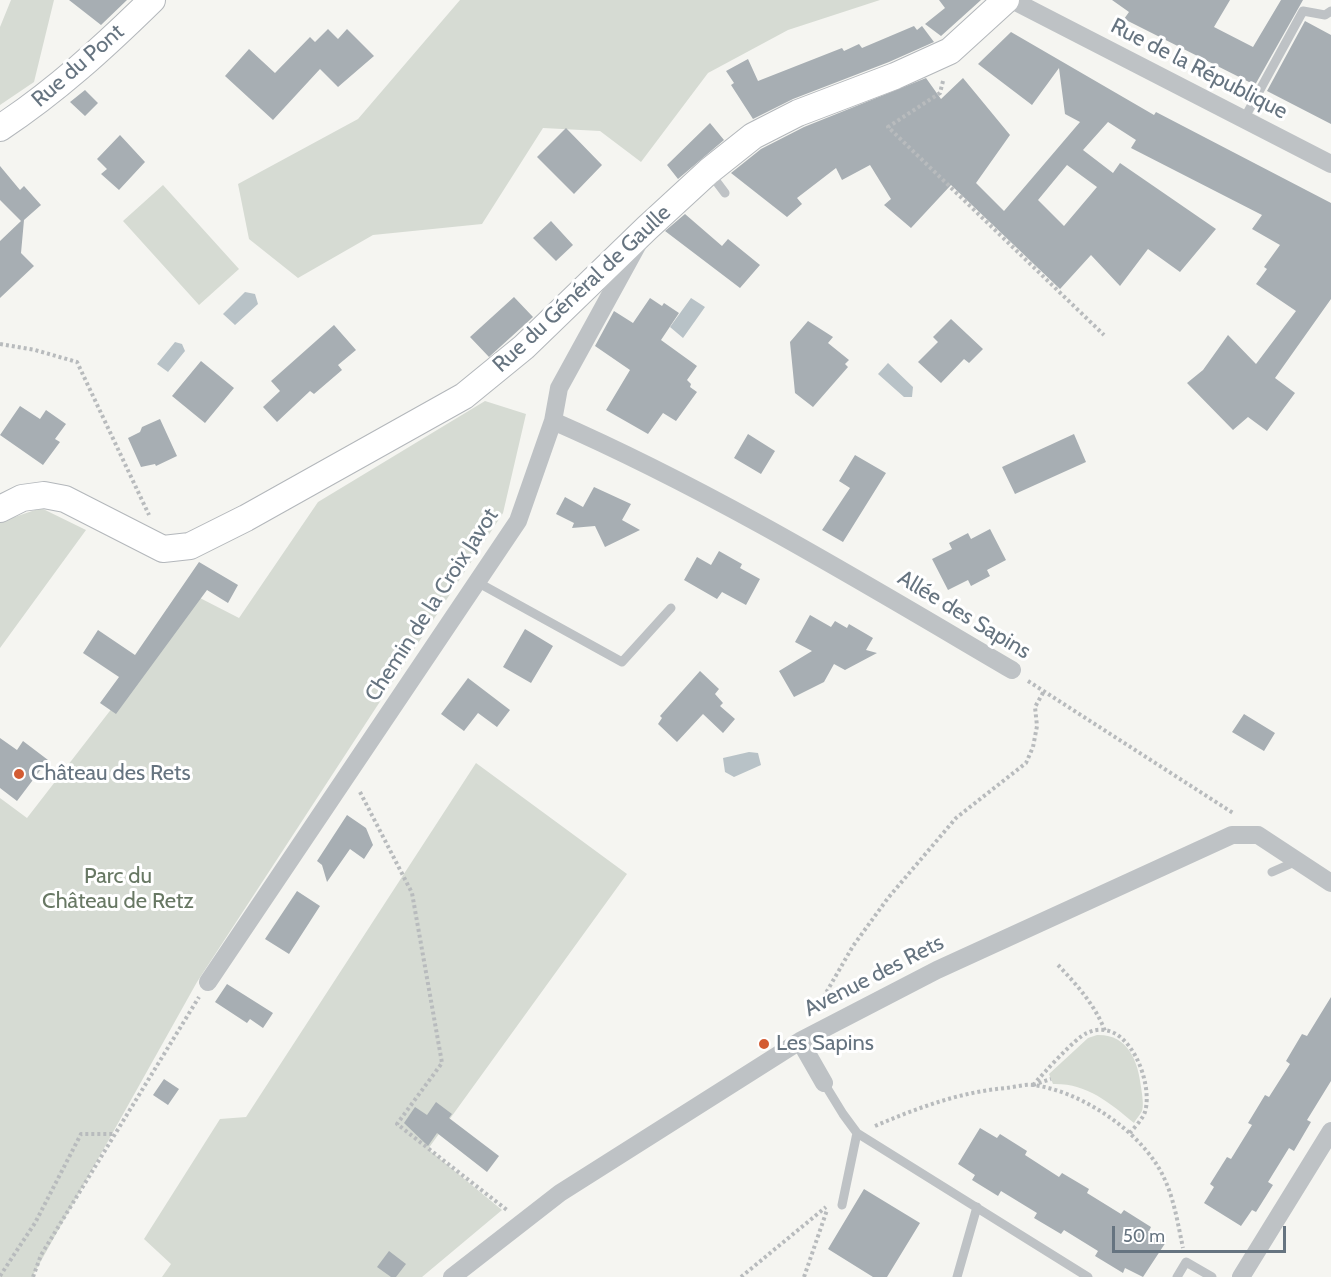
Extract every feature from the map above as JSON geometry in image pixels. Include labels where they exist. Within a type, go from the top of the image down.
[{"type":"street","name":"Rue du Pont","points":[[0,128],[46,98],[107,45],[152,0]]},
{"type":"street","name":"Rue du Général de Gaulle","points":[[0,509],[22,498],[44,495],[65,499],[164,549],[190,546],[246,518],[464,396],[524,347],[647,228],[709,171],[753,136],[780,122],[895,76],[950,51],[1006,0]]},
{"type":"street","name":"Rue de la République","points":[[1012,0],[1331,164]]},
{"type":"street","name":"Chemin de la Croix Javot","points":[[208,982],[518,521],[554,422],[559,388],[647,228]]},
{"type":"street","name":"Allée des Sapins","points":[[554,422],[699,491],[824,560],[1012,670]]},
{"type":"street","name":"Avenue des Rets","points":[[452,1277],[560,1192],[800,1041],[938,970],[1232,836],[1258,836]]},
{"type":"street","points":[[1258,836],[1331,883]]},
{"type":"street","points":[[800,1041],[824,1083]]},
{"type":"street","points":[[1241,1277],[1331,1131]]},
{"type":"lane","points":[[1244,119],[1303,11],[1325,15],[1331,11]]},
{"type":"lane","points":[[709,171],[724,194]]},
{"type":"lane","points":[[477,582],[622,662],[671,608]]},
{"type":"lane","points":[[1272,872],[1297,861]]},
{"type":"lane","points":[[824,1083],[857,1133],[1088,1277]]},
{"type":"lane","points":[[842,1205],[857,1133]]},
{"type":"lane","points":[[957,1277],[976,1207]]},
{"type":"lane","points":[[1177,1277],[1186,1262],[1212,1277]]},
{"type":"path","points":[[950,51],[940,93],[888,127],[1104,334]]},
{"type":"path","points":[[0,344],[35,350],[76,362],[151,518],[143,540]]},
{"type":"path","name":"Allée des Sapins","points":[[1012,670],[1244,820],[1258,836]]},
{"type":"path","points":[[821,1012],[823,998],[853,946],[888,898],[956,818],[1026,764],[1034,747],[1037,726],[1035,707],[1044,691]]},
{"type":"path","points":[[350,772],[412,893],[442,1063],[397,1124],[502,1205],[519,1223]]},
{"type":"path","points":[[1058,964],[1083,993],[1100,1018],[1105,1031]]},
{"type":"path","points":[[33,1277],[41,1255],[208,982]]},
{"type":"path","points":[[1033,1085],[1087,1033],[1105,1031],[1130,1044],[1142,1072],[1146,1106],[1144,1114],[1129,1134]]},
{"type":"path","points":[[857,1133],[919,1108],[977,1091],[1033,1085],[1051,1079]]},
{"type":"path","points":[[1033,1085],[1075,1097],[1103,1110],[1157,1165],[1173,1200],[1186,1262]]},
{"type":"path","points":[[0,1276],[35,1223],[81,1134],[115,1134]]},
{"type":"path","points":[[741,1277],[804,1227],[830,1203],[804,1277]]},
{"type":"green space","points":[[11,0],[54,0],[34,82],[0,105],[0,27]]},
{"type":"green space","points":[[460,0],[880,0],[788,30],[708,73],[641,162],[600,131],[543,128],[482,224],[373,235],[298,278],[249,239],[238,184],[358,119]]},
{"type":"green space","points":[[163,185],[239,269],[199,305],[123,221]]},
{"type":"green space","name":"Parc du Château de Retz","points":[[485,401],[526,414],[503,513],[197,982],[32,1277],[0,1277],[0,798],[27,818],[198,597],[239,618],[318,502]]},
{"type":"green space","points":[[41,508],[86,530],[0,648],[0,522]]},
{"type":"green space","points":[[476,763],[627,874],[428,1149],[502,1210],[422,1277],[162,1277],[171,1264],[144,1239],[220,1119],[246,1117]]},
{"type":"green space","points":[[1097,1035],[1117,1039],[1130,1051],[1134,1059],[1140,1077],[1143,1103],[1142,1111],[1134,1123],[1106,1101],[1087,1090],[1053,1084],[1049,1074],[1088,1038]]},
{"type":"shaded area","points":[[245,292],[255,294],[258,304],[235,325],[223,314]]},
{"type":"shaded area","points":[[691,298],[705,307],[683,338],[670,327]]},
{"type":"shaded area","points":[[175,342],[182,344],[185,351],[168,372],[157,364]]},
{"type":"shaded area","points":[[888,363],[913,387],[912,397],[904,397],[878,374]]},
{"type":"shaded area","points":[[749,752],[758,753],[761,765],[734,777],[725,772],[723,758]]},
{"type":"building","points":[[69,0],[127,0],[101,25]]},
{"type":"building","points":[[939,0],[981,0],[941,36],[925,24],[945,8]]},
{"type":"building","points":[[1112,0],[1230,0],[1214,27],[1253,47],[1281,0],[1303,0],[1255,85],[1124,19],[1129,12]]},
{"type":"building","points":[[1305,21],[1331,35],[1331,124],[1267,91]]},
{"type":"building","points":[[914,26],[917,30],[922,26],[934,42],[793,99],[753,119],[731,85],[734,83],[726,71],[748,59],[758,81],[842,48],[844,51],[859,44],[862,48]]},
{"type":"building","points":[[328,29],[338,39],[347,29],[374,56],[338,87],[320,69],[273,120],[225,76],[249,49],[275,73],[310,37],[315,42]]},
{"type":"building","points":[[1011,32],[1154,115],[1156,112],[1331,203],[1331,299],[1275,378],[1295,393],[1267,431],[1248,417],[1233,430],[1187,383],[1203,370],[1228,335],[1256,364],[1296,311],[1256,284],[1267,269],[1264,267],[1280,245],[1252,229],[1262,215],[1131,148],[1136,140],[1108,122],[1083,150],[1113,173],[1120,163],[1216,229],[1180,272],[1148,249],[1120,286],[1091,255],[1060,289],[951,185],[911,228],[884,205],[891,199],[870,165],[842,180],[836,168],[797,198],[802,204],[787,217],[731,173],[761,149],[804,127],[926,78],[941,99],[963,78],[1010,135],[976,183],[1004,211],[1080,122],[1065,114],[1059,68],[1032,105],[978,64]],"holes":[[[1067,165],[1097,187],[1064,226],[1038,200]]]},
{"type":"building","points":[[85,90],[98,103],[85,116],[70,102]]},
{"type":"building","points":[[710,123],[724,140],[678,179],[667,165]]},
{"type":"building","points":[[566,128],[602,165],[574,194],[537,157]]},
{"type":"building","points":[[120,135],[145,162],[119,190],[101,174],[107,169],[97,159]]},
{"type":"building","points":[[0,166],[20,190],[24,186],[41,205],[24,220],[21,253],[34,266],[0,298],[0,241],[21,221],[0,200]]},
{"type":"building","points":[[685,214],[722,246],[728,239],[760,265],[740,288],[665,231]]},
{"type":"building","points":[[551,221],[573,245],[556,261],[533,238]]},
{"type":"building","points":[[514,297],[533,317],[489,357],[470,337]]},
{"type":"building","points":[[650,298],[662,306],[664,303],[679,313],[661,340],[697,366],[687,380],[691,384],[690,387],[697,392],[676,421],[663,413],[648,434],[606,410],[630,370],[595,346],[614,311],[633,323]]},
{"type":"building","points":[[951,319],[983,349],[969,363],[964,359],[941,383],[918,362],[938,342],[933,337]]},
{"type":"building","points":[[808,321],[833,337],[828,343],[849,360],[845,364],[848,367],[813,407],[795,393],[790,342]]},
{"type":"building","points":[[334,325],[356,350],[338,365],[342,370],[314,394],[310,391],[277,422],[263,407],[280,391],[271,381]]},
{"type":"building","points":[[201,361],[234,388],[205,423],[172,396]]},
{"type":"building","points":[[20,406],[40,419],[46,410],[66,424],[55,439],[60,442],[43,465],[0,435]]},
{"type":"building","points":[[160,419],[177,456],[156,466],[155,464],[141,467],[128,438],[140,432],[142,427]]},
{"type":"building","points":[[748,434],[775,451],[761,474],[734,458]]},
{"type":"building","points":[[1074,434],[1086,462],[1015,494],[1002,467]]},
{"type":"building","points":[[855,455],[886,473],[843,542],[822,530],[850,488],[839,481]]},
{"type":"building","points":[[594,487],[631,504],[622,520],[640,530],[605,547],[595,526],[572,528],[574,523],[556,514],[565,497],[583,507]]},
{"type":"building","points":[[990,529],[1006,560],[987,570],[990,576],[971,586],[968,580],[948,590],[932,559],[952,549],[949,543],[968,533],[971,539]]},
{"type":"building","points":[[719,551],[742,564],[740,568],[760,579],[746,605],[722,592],[717,599],[684,580],[697,557],[711,565]]},
{"type":"building","points":[[199,562],[238,585],[228,603],[207,590],[116,714],[100,703],[119,677],[83,653],[98,630],[135,655]]},
{"type":"building","points":[[810,615],[831,627],[835,621],[847,628],[849,624],[873,638],[866,650],[877,653],[845,670],[834,664],[824,682],[794,697],[779,671],[812,651],[795,642]]},
{"type":"building","points":[[525,629],[553,646],[531,683],[503,667]]},
{"type":"building","points":[[700,671],[719,689],[715,694],[723,703],[720,706],[735,719],[723,733],[703,714],[677,742],[658,724],[662,718],[660,716]]},
{"type":"building","points":[[468,678],[510,710],[497,727],[478,713],[464,731],[441,714]]},
{"type":"building","points":[[1244,714],[1275,733],[1264,751],[1232,732]]},
{"type":"building","name":"Château des Rets","points":[[0,738],[17,750],[23,741],[48,760],[17,801],[0,788]]},
{"type":"building","points":[[347,815],[366,828],[373,845],[364,859],[350,849],[327,882],[322,865],[317,861]]},
{"type":"building","points":[[297,891],[320,906],[289,954],[265,939]]},
{"type":"building","points":[[227,984],[273,1013],[263,1028],[250,1019],[247,1023],[215,1002]]},
{"type":"building","points":[[1331,997],[1331,1081],[1307,1120],[1311,1122],[1294,1151],[1289,1148],[1268,1182],[1273,1185],[1256,1212],[1252,1210],[1241,1226],[1204,1203],[1214,1187],[1210,1184],[1227,1157],[1231,1159],[1252,1125],[1248,1123],[1265,1095],[1269,1097],[1290,1064],[1286,1061],[1302,1034],[1307,1036]]},
{"type":"building","points":[[164,1079],[179,1089],[168,1105],[153,1095]]},
{"type":"building","points":[[436,1102],[452,1114],[449,1118],[499,1156],[487,1172],[437,1133],[428,1146],[404,1123],[415,1107],[427,1115]]},
{"type":"building","points":[[980,1128],[997,1138],[1000,1134],[1027,1151],[1025,1155],[1059,1177],[1062,1173],[1089,1189],[1087,1193],[1121,1214],[1124,1210],[1151,1227],[1149,1231],[1166,1242],[1143,1277],[1125,1268],[1123,1273],[1095,1256],[1098,1251],[1064,1230],[1061,1234],[1034,1218],[1037,1213],[1001,1191],[998,1196],[972,1180],[975,1175],[958,1164]]},
{"type":"building","points":[[864,1189],[920,1223],[887,1277],[873,1277],[828,1249]]},
{"type":"building","points":[[389,1251],[406,1264],[396,1277],[391,1277],[377,1267]]},
{"type":"place","name":"Château des Rets","points":[[19,774]]},
{"type":"place","name":"Les Sapins","points":[[764,1044]]}]
